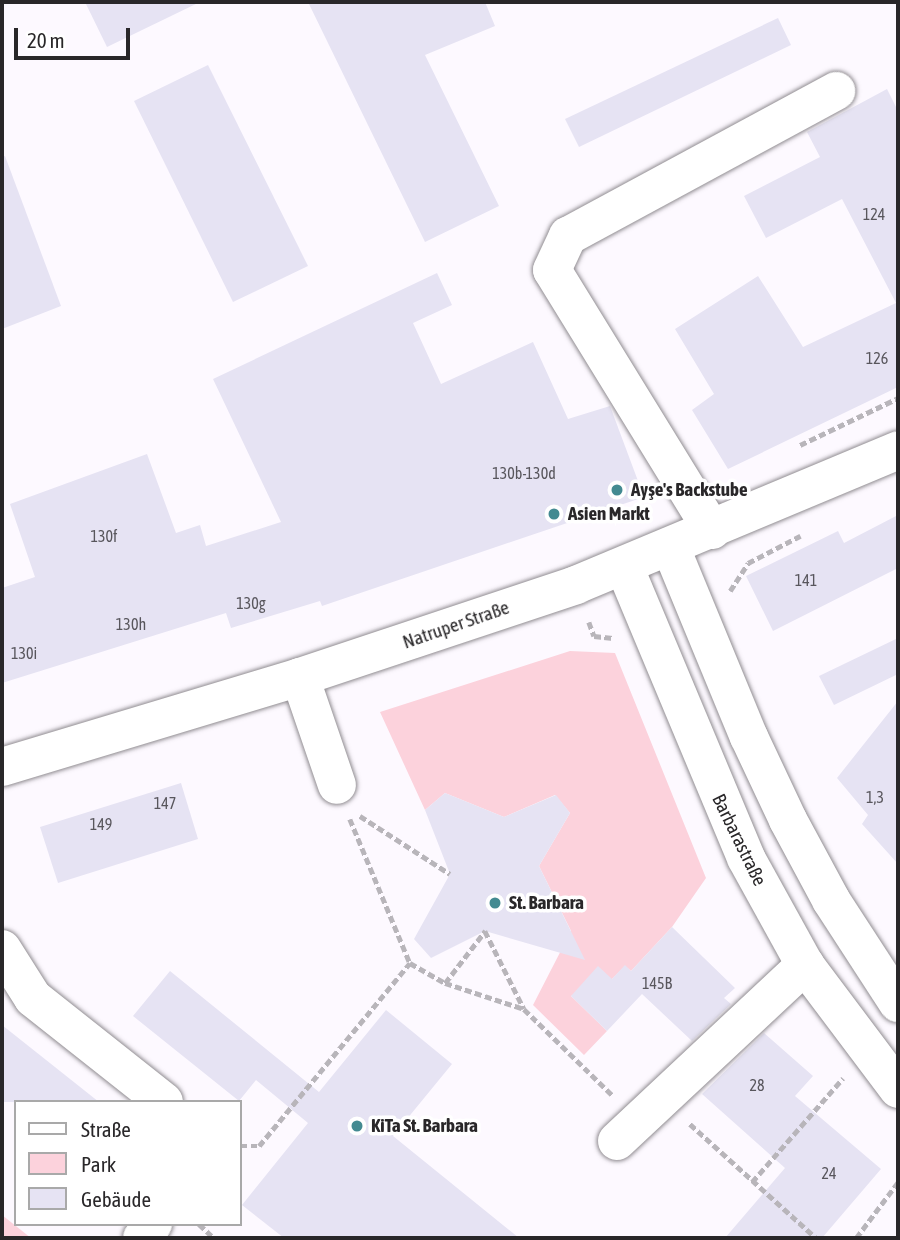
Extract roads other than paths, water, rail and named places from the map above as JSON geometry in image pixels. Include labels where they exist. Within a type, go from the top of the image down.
[{"type":"street","points":[[712,530],[552,270],[568,236],[836,90]]},
{"type":"street","name":"Natruper Straße","points":[[2,767],[300,677],[624,566],[898,450]]},
{"type":"street","points":[[671,548],[749,737],[788,820],[831,900],[898,1003]]},
{"type":"street","name":"Barbarastraße","points":[[624,566],[746,858],[806,965],[898,1089]]},
{"type":"street","points":[[300,677],[346,801]]},
{"type":"street","points":[[2,949],[33,998],[161,1100]]},
{"type":"street","points":[[639,1119],[806,965]]},
{"type":"place","name":"Ayşe's Backstube","points":[[617,490]]},
{"type":"place","name":"Asien Markt","points":[[554,514]]},
{"type":"place","name":"St. Barbara","points":[[495,903]]},
{"type":"place","name":"KiTa St. Barbara","points":[[357,1126]]}]
